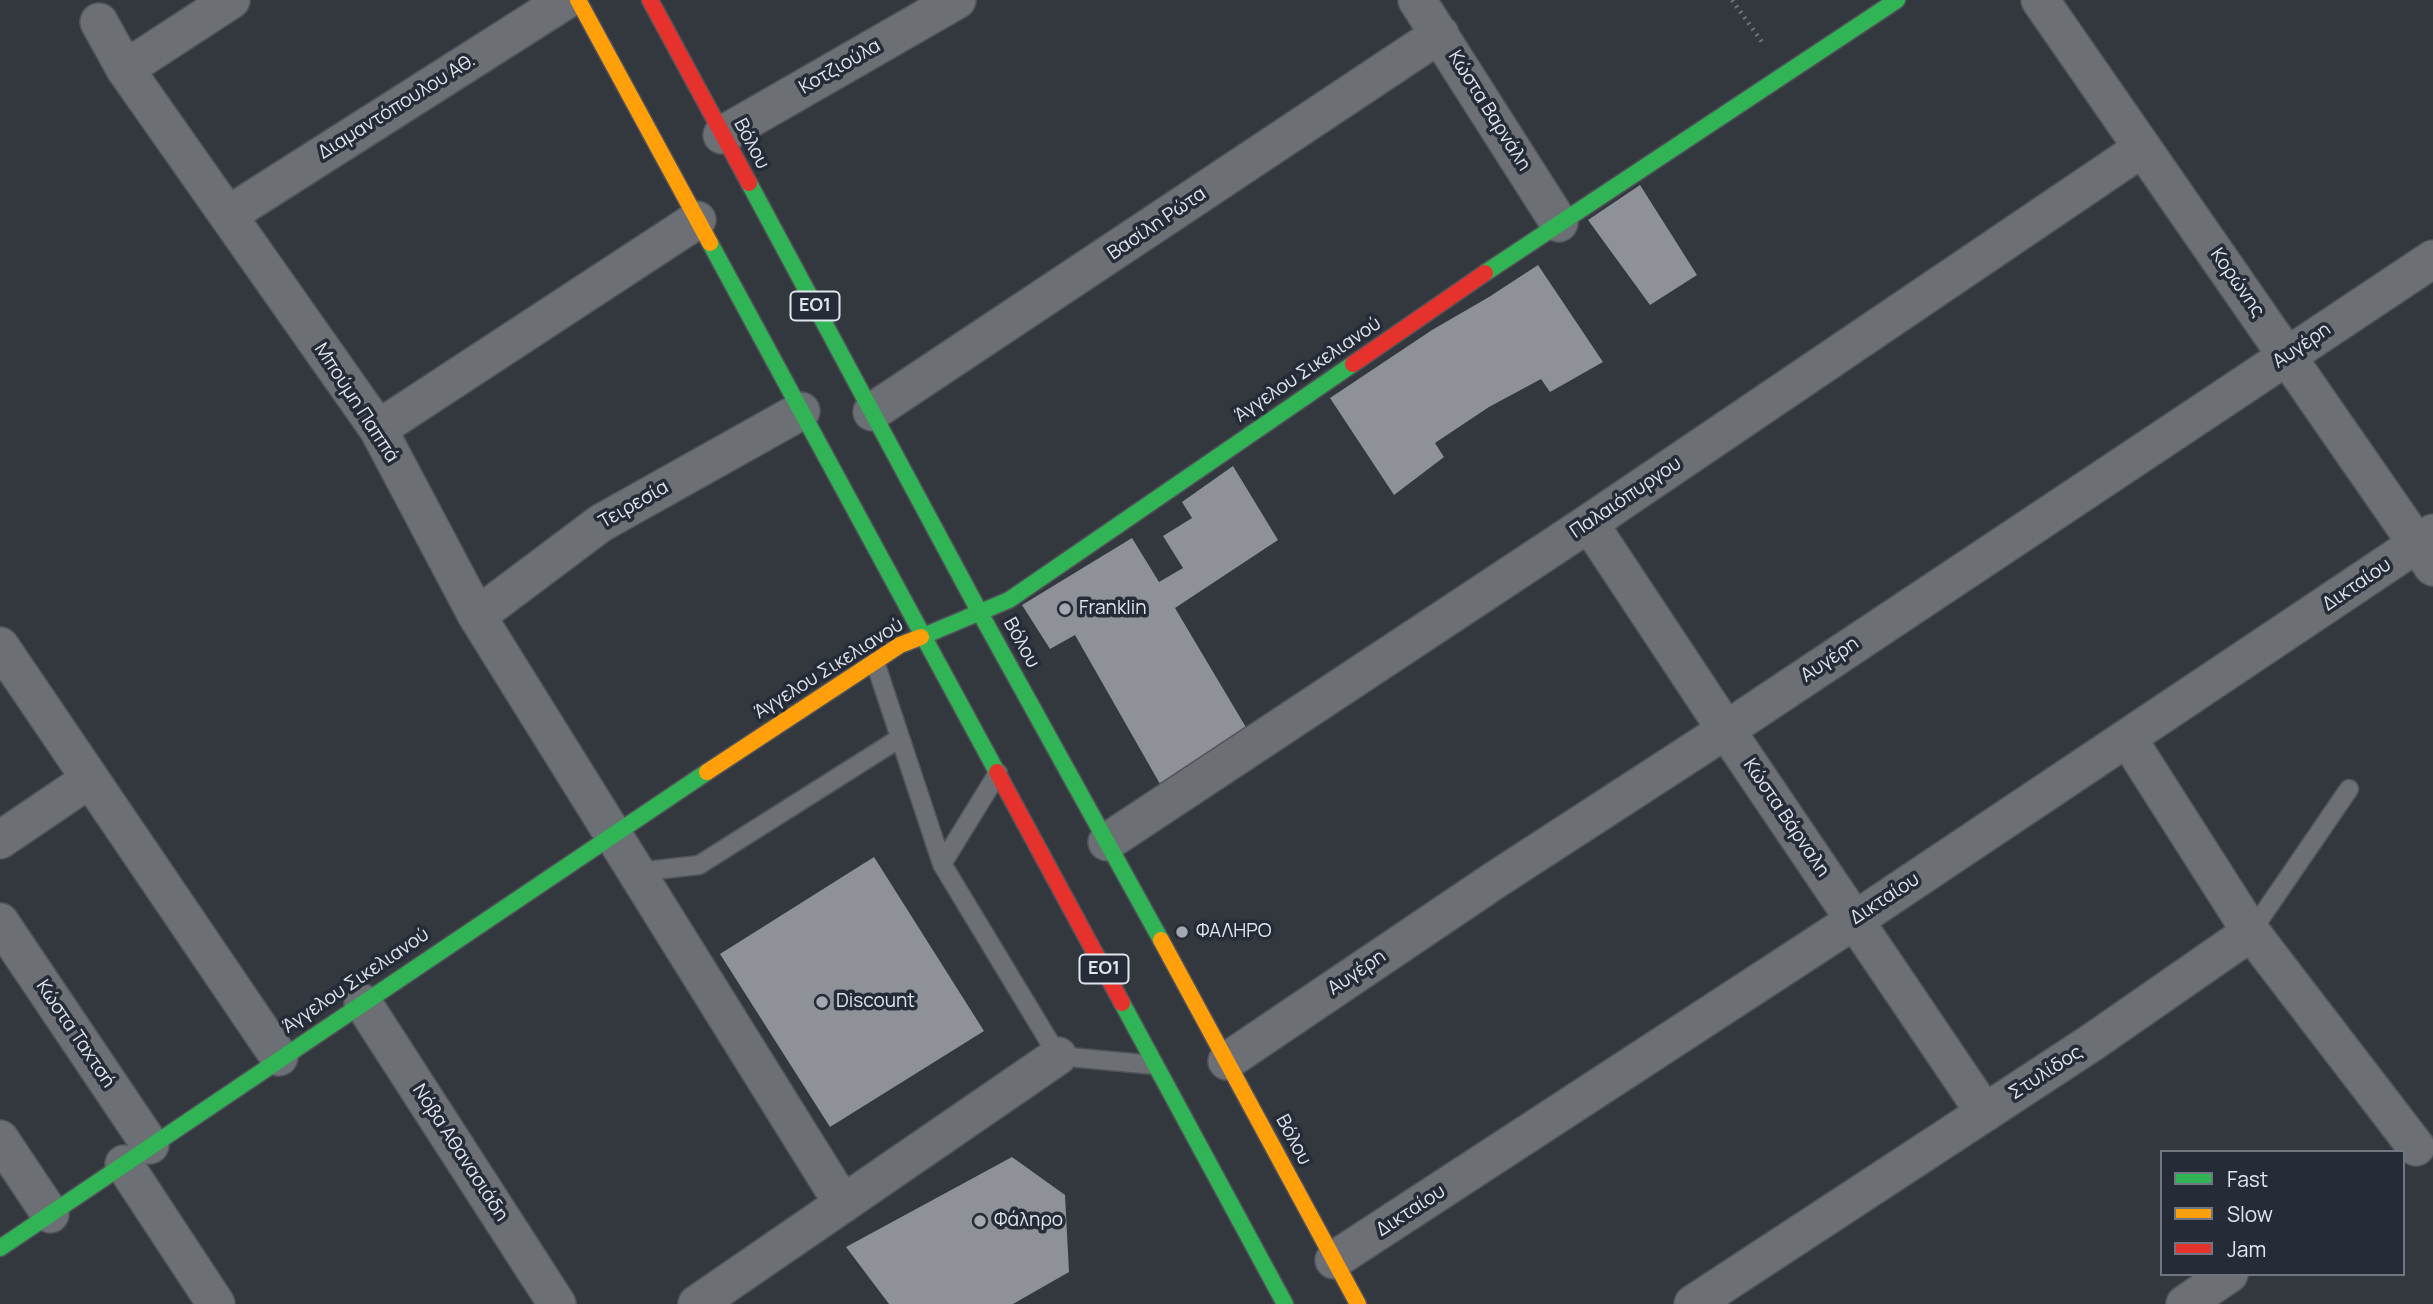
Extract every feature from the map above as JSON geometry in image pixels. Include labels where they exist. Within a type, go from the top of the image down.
[{"type":"main road","name":"ΕΟ1","points":[[578,0],[1285,1304]]},
{"type":"main road","name":"Βόλου","points":[[649,0],[1358,1304]]},
{"type":"main road","name":"Άγγελου Σικελιανού","points":[[0,1248],[613,834],[875,662],[923,634],[1009,600],[1559,223],[1897,0]]},
{"type":"street","points":[[125,69],[231,0]]},
{"type":"street","name":"Διαμαντόπουλου Αθ.","points":[[228,215],[566,0]]},
{"type":"street","name":"Κοτζιούλα","points":[[722,135],[957,0]]},
{"type":"street","name":"Κώστα Βαρνάλη","points":[[1417,0],[1559,223]]},
{"type":"street","name":"Κορώνης","points":[[2040,0],[2141,149],[2428,548]]},
{"type":"street","name":"Μπούμη Παππά","points":[[99,22],[125,69],[378,429],[477,616],[843,1204]]},
{"type":"street","name":"Βασίλη Ρώτα","points":[[872,412],[1440,34]]},
{"type":"street","name":"Παλαιόπυργου","points":[[1107,842],[1589,523],[2141,149]]},
{"type":"street","points":[[378,429],[697,220]]},
{"type":"street","name":"Αυγέρη","points":[[1227,1061],[1495,880],[1726,730],[2433,260]]},
{"type":"street","name":"Τειρεσία","points":[[477,616],[601,523],[801,411]]},
{"type":"street","name":"Κώστα Βάρναλη","points":[[1589,523],[1985,1112]]},
{"type":"street","name":"Δικταίου","points":[[1334,1260],[2128,739],[2428,548]]},
{"type":"street","points":[[0,646],[279,1058]]},
{"type":"street","points":[[2128,739],[2251,932],[2417,1147]]},
{"type":"street","points":[[0,840],[90,779]]},
{"type":"street","name":"Κώστα Ταχτσή","points":[[0,922],[137,1154],[216,1304]]},
{"type":"street","name":"Στυλίδος","points":[[1693,1304],[2091,1044],[2251,932]]},
{"type":"street","name":"Νόβα Αθανασιάδη","points":[[363,1003],[557,1304]]},
{"type":"street","points":[[697,1304],[1058,1056]]},
{"type":"street","points":[[0,1139],[50,1214]]},
{"type":"street","points":[[2185,1304],[2226,1276]]},
{"type":"lane","points":[[875,662],[942,864],[1058,1056],[1156,1065]]},
{"type":"lane","points":[[637,872],[699,865],[900,738]]},
{"type":"lane","points":[[942,864],[998,774]]},
{"type":"lane","name":"Στυλίδος","points":[[2251,932],[2349,789]]},
{"type":"path","points":[[1732,0],[1783,73]]},
{"type":"building","points":[[1640,185],[1697,275],[1650,305],[1588,220]]},
{"type":"building","points":[[1538,265],[1603,362],[1550,392],[1541,379],[1489,407],[1435,443],[1444,457],[1394,495],[1330,398],[1432,330]]},
{"type":"building","points":[[1233,466],[1278,540],[1175,608],[1247,729],[1160,784],[1075,635],[1050,649],[1022,605],[1132,538],[1159,582],[1183,568],[1163,536],[1192,518],[1182,502]]},
{"type":"building","points":[[874,857],[984,1031],[830,1127],[720,954]]},
{"type":"building","name":"Φάληρο","points":[[1012,1157],[1065,1195],[1069,1272],[1013,1304],[889,1304],[846,1247]]},
{"type":"traffic: fast","points":[[1485,273],[1897,0]]},
{"type":"traffic: fast","points":[[749,183],[979,611],[1161,940]]},
{"type":"traffic: fast","points":[[710,243],[997,772]]},
{"type":"traffic: fast","points":[[921,637],[1009,600],[1353,364]]},
{"type":"traffic: fast","points":[[0,1248],[707,772]]},
{"type":"traffic: fast","points":[[1122,1003],[1285,1304]]},
{"type":"traffic: slow","points":[[578,0],[710,243]]},
{"type":"traffic: slow","points":[[707,772],[900,645],[921,637]]},
{"type":"traffic: slow","points":[[1161,940],[1358,1304]]},
{"type":"traffic: jam","points":[[650,0],[749,183]]},
{"type":"traffic: jam","points":[[1353,364],[1485,273]]},
{"type":"traffic: jam","points":[[997,772],[1122,1003]]},
{"type":"place","name":"Franklin","points":[[1065,609]]},
{"type":"place","name":"ΦΑΛΗΡΟ","points":[[1182,932]]},
{"type":"place","name":"Discount","points":[[822,1002]]},
{"type":"place","name":"Φάληρο","points":[[980,1221]]}]
